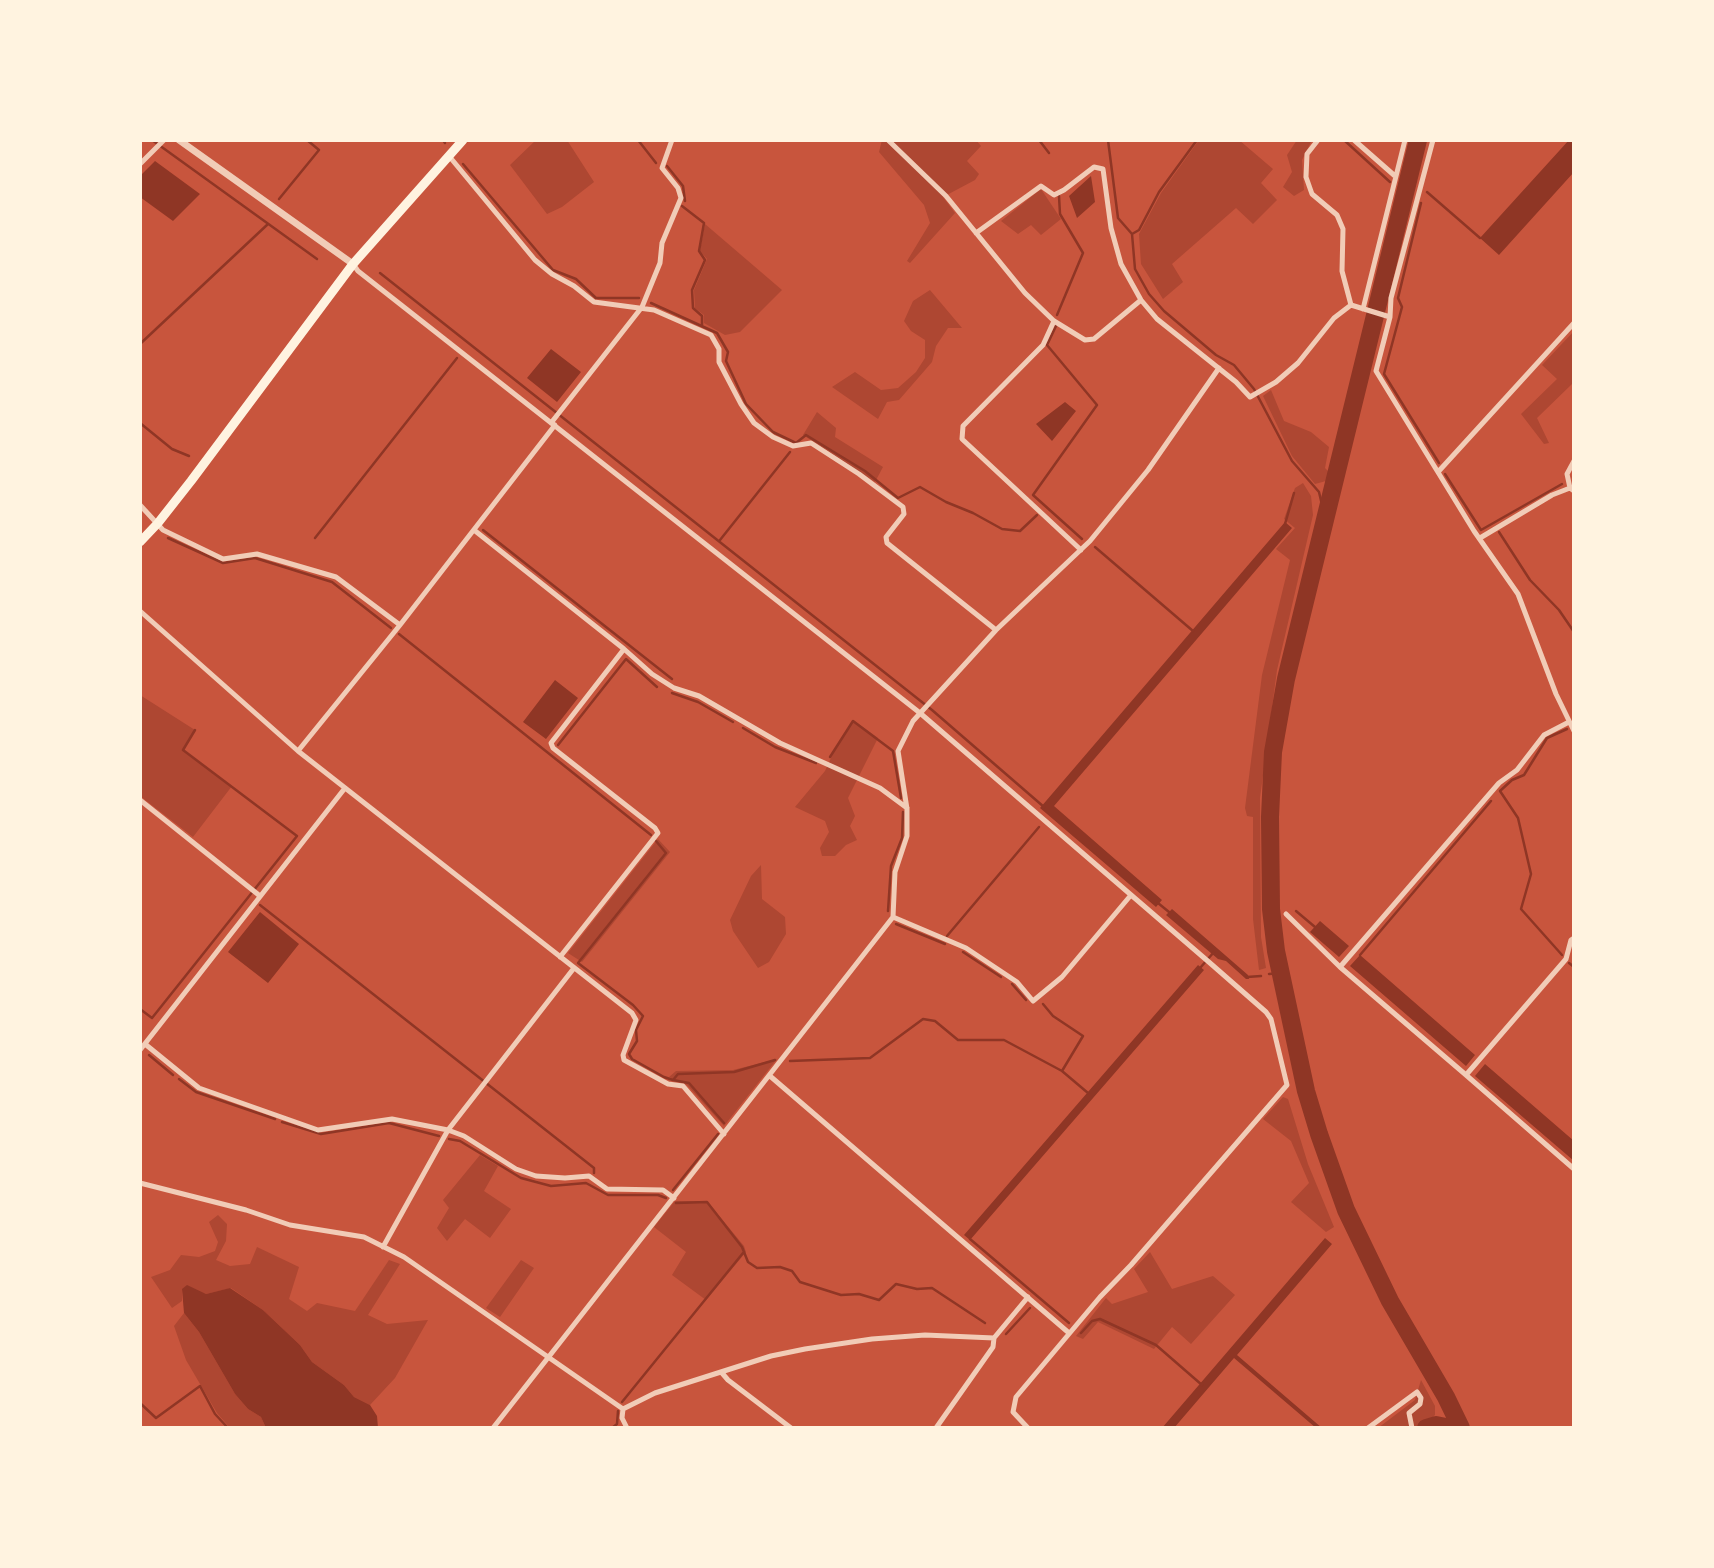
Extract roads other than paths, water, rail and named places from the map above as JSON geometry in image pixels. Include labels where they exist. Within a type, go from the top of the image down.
[{"type":"main road","points":[[140,542],[158,523],[352,264],[458,142]]},
{"type":"street","points":[[140,164],[164,140]]},
{"type":"street","points":[[179,140],[352,264],[920,713],[1207,960],[1271,1019],[1287,1085],[1100,1297],[1016,1398],[1013,1412],[1028,1428]]},
{"type":"street","points":[[298,751],[474,530],[562,409],[642,307],[660,262],[662,243],[681,198],[678,188],[662,168],[672,140]]},
{"type":"street","points":[[888,140],[946,196],[1025,293],[1054,321],[1086,340],[1094,339],[1141,300]]},
{"type":"street","points":[[1318,140],[1307,154],[1306,177],[1312,194],[1338,215],[1343,229],[1342,271],[1351,305]]},
{"type":"street","points":[[1354,140],[1395,176]]},
{"type":"street","points":[[1363,309],[1405,140]]},
{"type":"street","points":[[1433,140],[1391,298],[1390,317],[1376,371],[1518,594],[1574,731]]},
{"type":"street","points":[[449,155],[535,260],[552,274],[574,286],[594,302],[654,310],[711,335],[719,349],[719,362],[754,423],[773,437],[793,446],[811,443],[903,507],[904,514],[886,537],[887,543],[996,630]]},
{"type":"street","points":[[976,233],[1041,186],[1054,195],[1094,167],[1103,169],[1111,228],[1121,264],[1141,300],[1157,319],[1219,368],[1250,397],[1298,363],[1334,318],[1351,305]]},
{"type":"street","points":[[1351,305],[1390,317]]},
{"type":"street","points":[[1054,321],[1044,345],[963,426],[962,439],[1081,550]]},
{"type":"street","points":[[1438,472],[1574,325]]},
{"type":"street","points":[[493,1428],[893,917],[895,872],[906,836],[907,809],[898,751],[920,713],[996,630],[1081,550],[1148,470],[1219,368]]},
{"type":"street","points":[[1480,538],[1552,495],[1572,490],[1567,474],[1574,461]]},
{"type":"street","points":[[140,505],[163,530],[223,559],[257,554],[336,577],[400,625]]},
{"type":"street","points":[[474,530],[652,674],[674,688],[699,696],[780,743],[880,788],[907,809]]},
{"type":"street","points":[[140,611],[298,751],[632,1013],[636,1020],[622,1055],[624,1060],[668,1084],[683,1086],[724,1134]]},
{"type":"street","points":[[560,957],[658,833],[553,748],[551,743],[624,649]]},
{"type":"street","points":[[1340,967],[1499,783],[1517,769],[1544,735],[1569,722]]},
{"type":"street","points":[[140,1051],[345,788]]},
{"type":"street","points":[[140,800],[259,895]]},
{"type":"street","points":[[893,917],[966,948],[1017,982],[1033,1001],[1062,976],[1131,895]]},
{"type":"street","points":[[1286,914],[1340,967],[1574,1169]]},
{"type":"street","points":[[1466,1075],[1566,959],[1574,938]]},
{"type":"street","points":[[383,1247],[448,1130],[574,968]]},
{"type":"street","points":[[145,1044],[199,1088],[318,1130],[392,1119],[448,1130],[464,1136],[516,1169],[536,1176],[589,1176],[607,1189],[663,1190],[674,1198]]},
{"type":"street","points":[[770,1076],[1069,1333]]},
{"type":"street","points":[[140,1183],[246,1210],[290,1225],[364,1237],[404,1257],[623,1409]]},
{"type":"street","points":[[936,1428],[993,1347],[995,1338],[1028,1297]]},
{"type":"street","points":[[623,1409],[655,1393],[771,1356],[872,1339],[925,1335],[995,1338]]},
{"type":"street","points":[[722,1373],[791,1428]]},
{"type":"street","points":[[1368,1428],[1417,1392],[1421,1398],[1420,1404],[1409,1413],[1412,1428]]},
{"type":"street","points":[[623,1409],[622,1418],[627,1428]]},
{"type":"waterway","points":[[152,140],[317,259]]},
{"type":"waterway","points":[[279,199],[319,150],[307,140]]},
{"type":"waterway","points":[[638,140],[656,163]]},
{"type":"waterway","points":[[1039,140],[1049,153]]},
{"type":"waterway","points":[[1108,140],[1118,218],[1132,234],[1135,269],[1149,294],[1164,311],[1216,355],[1234,365],[1254,389],[1292,461],[1319,492],[1326,522]]},
{"type":"waterway","points":[[1132,234],[1139,230],[1159,192],[1197,140]]},
{"type":"waterway","points":[[1344,140],[1390,182]]},
{"type":"waterway","points":[[1418,140],[1286,679],[1273,752],[1270,817],[1271,909],[1276,951],[1306,1091],[1346,1210],[1390,1301],[1461,1428]]},
{"type":"waterway","points":[[463,164],[553,270],[576,279],[596,298],[639,298]]},
{"type":"waterway","points":[[667,166],[683,186],[685,201]]},
{"type":"waterway","points":[[1427,192],[1480,238]]},
{"type":"waterway","points":[[1057,315],[1083,253],[1060,214],[1059,196]]},
{"type":"waterway","points":[[1421,203],[1398,298],[1402,307],[1384,374],[1439,463]]},
{"type":"waterway","points":[[682,206],[704,223],[699,251],[705,260],[692,290],[693,308],[702,316],[702,325]]},
{"type":"waterway","points":[[140,344],[268,224]]},
{"type":"waterway","points":[[380,273],[932,710],[1044,807]]},
{"type":"waterway","points":[[651,303],[717,333],[728,352],[726,361],[746,404],[773,432],[796,443],[806,435],[865,471],[898,498],[920,487],[1002,529],[1020,531],[1037,515]]},
{"type":"waterway","points":[[1056,326],[1047,345],[1097,405],[1033,495],[1082,539]]},
{"type":"waterway","points":[[315,538],[457,358]]},
{"type":"waterway","points":[[140,423],[172,449],[189,456]]},
{"type":"waterway","points":[[720,540],[790,452]]},
{"type":"waterway","points":[[1445,474],[1481,530],[1562,484]]},
{"type":"waterway","points":[[1285,524],[1294,493]]},
{"type":"waterway","points":[[483,530],[672,679]]},
{"type":"waterway","points":[[1499,532],[1530,580],[1559,610],[1574,632]]},
{"type":"waterway","points":[[168,538],[223,563],[255,558],[332,582],[391,628]]},
{"type":"waterway","points":[[1095,547],[1193,631]]},
{"type":"waterway","points":[[399,634],[651,835]]},
{"type":"waterway","points":[[558,745],[626,659],[657,687]]},
{"type":"waterway","points":[[672,693],[698,702],[733,722]]},
{"type":"waterway","points":[[830,757],[853,721],[893,751],[901,798]]},
{"type":"waterway","points":[[743,728],[775,747],[816,763]]},
{"type":"waterway","points":[[1562,955],[1521,909],[1531,874],[1518,818],[1500,791],[1512,780],[1524,775],[1547,738],[1567,729]]},
{"type":"waterway","points":[[140,1009],[152,1018],[297,836],[183,750],[195,730]]},
{"type":"waterway","points":[[1360,955],[1491,801]]},
{"type":"waterway","points":[[888,911],[891,866],[902,838],[903,812]]},
{"type":"waterway","points":[[947,936],[1039,827]]},
{"type":"waterway","points":[[656,841],[666,853],[578,963],[633,1005],[643,1016],[636,1030],[637,1041],[629,1054],[632,1059],[664,1077],[673,1080],[678,1074],[734,1072],[775,1060]]},
{"type":"waterway","points":[[1158,903],[1169,912]]},
{"type":"waterway","points":[[260,905],[594,1168],[594,1173]]},
{"type":"waterway","points":[[1296,911],[1315,927]]},
{"type":"waterway","points":[[896,924],[945,944]]},
{"type":"waterway","points":[[963,952],[1001,977]]},
{"type":"waterway","points":[[1200,968],[1214,952]]},
{"type":"waterway","points":[[1569,963],[1574,967]]},
{"type":"waterway","points":[[1269,974],[1281,973]]},
{"type":"waterway","points":[[1247,977],[1261,976]]},
{"type":"waterway","points":[[1012,984],[1026,1000]]},
{"type":"waterway","points":[[1043,1004],[1053,1016],[1083,1036],[1062,1071],[1088,1093]]},
{"type":"waterway","points":[[790,1061],[870,1058],[923,1019],[935,1021],[958,1040],[1004,1040],[1062,1071]]},
{"type":"waterway","points":[[149,1055],[173,1075]]},
{"type":"waterway","points":[[179,1079],[196,1092],[275,1119]]},
{"type":"waterway","points":[[673,1080],[689,1083],[724,1123]]},
{"type":"waterway","points":[[282,1122],[321,1134],[389,1123],[439,1136]]},
{"type":"waterway","points":[[673,1190],[718,1134]]},
{"type":"waterway","points":[[449,1139],[460,1141],[521,1178],[551,1186],[586,1183],[608,1195],[658,1195],[666,1198]]},
{"type":"waterway","points":[[676,1203],[707,1202],[742,1247],[748,1262],[757,1268],[780,1267],[792,1271],[800,1282],[841,1295],[859,1294],[879,1300],[896,1284],[917,1289],[932,1288],[985,1323]]},
{"type":"waterway","points":[[970,1239],[1069,1323]]},
{"type":"waterway","points":[[622,1402],[743,1253]]},
{"type":"waterway","points":[[1006,1334],[1030,1308]]},
{"type":"waterway","points":[[1081,1333],[1092,1321],[1100,1319],[1156,1345],[1202,1385]]},
{"type":"waterway","points":[[140,1403],[156,1418],[200,1386],[215,1414],[228,1428]]},
{"type":"waterway","points":[[612,1428],[617,1424],[618,1411]]},
{"type":"waterway","points":[[1426,1428],[1436,1425],[1451,1428]]}]
